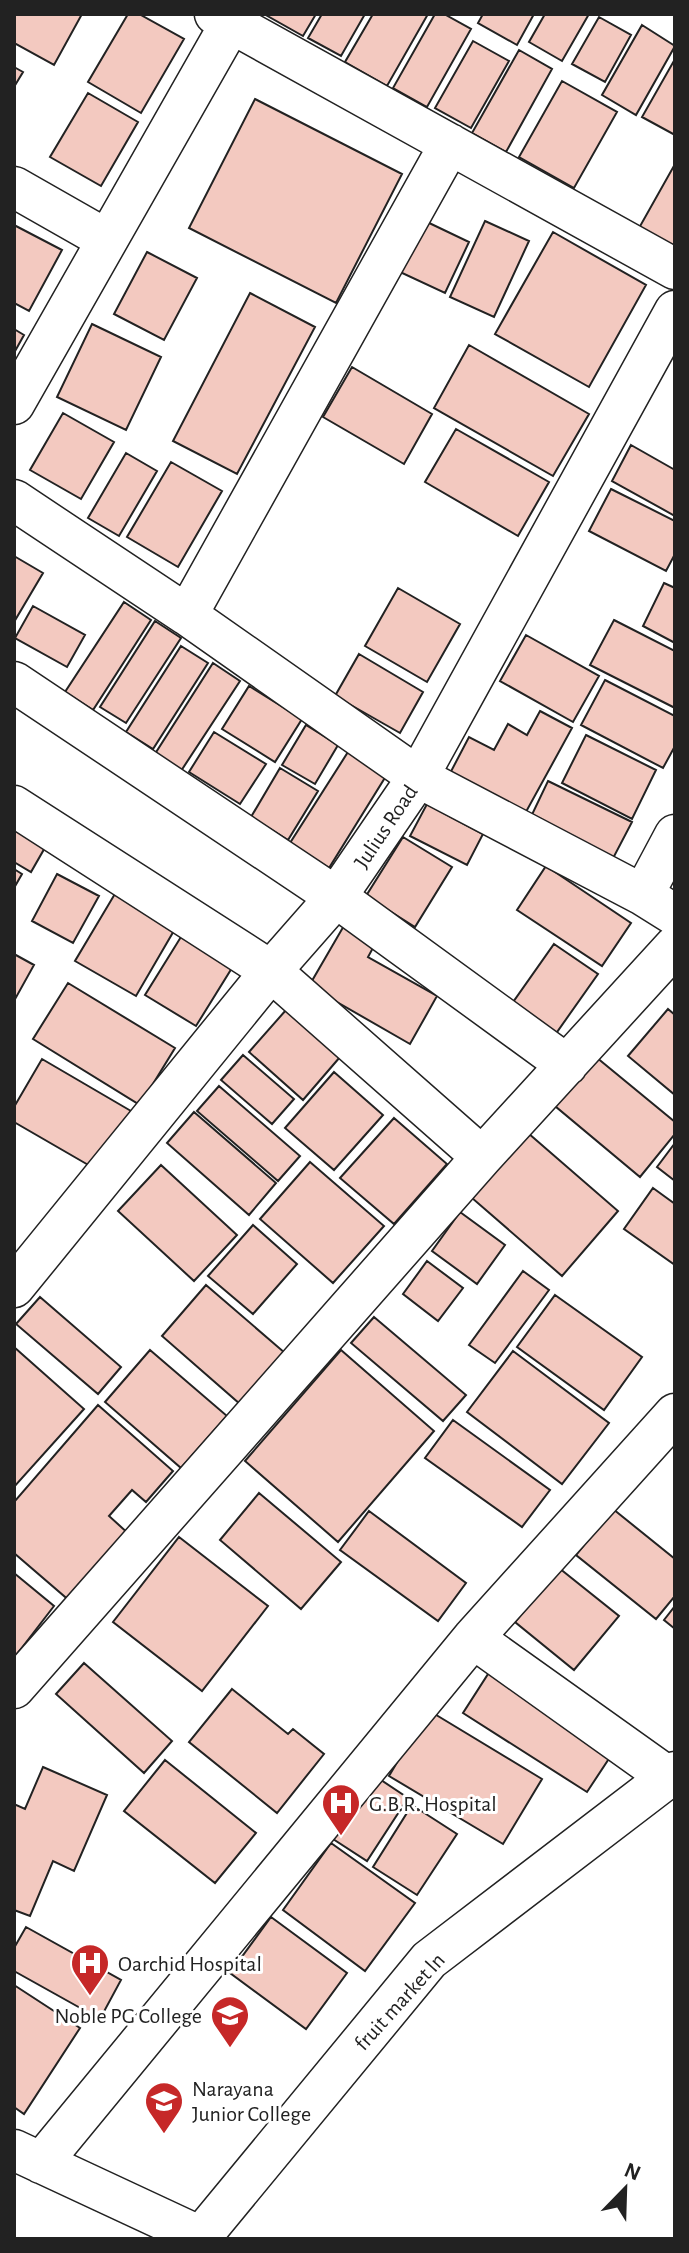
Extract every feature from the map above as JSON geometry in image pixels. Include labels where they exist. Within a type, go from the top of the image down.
[{"type":"street","points":[[14,404],[227,17],[675,269]]},
{"type":"street","points":[[187,615],[450,144]]},
{"type":"street","points":[[14,187],[107,240]]},
{"type":"street","name":"Julius Road","points":[[14,1287],[271,971],[336,897],[418,777],[669,335]]},
{"type":"street","points":[[14,500],[187,615],[418,777],[659,905],[675,835]]},
{"type":"street","points":[[14,682],[336,897],[567,1065]]},
{"type":"street","points":[[14,806],[271,971],[482,1157]]},
{"type":"street","points":[[14,1688],[482,1157],[675,946]]},
{"type":"street","points":[[201,2238],[28,2156],[473,1638],[675,1414]]},
{"type":"street","points":[[473,1638],[671,1775]]},
{"type":"street","name":"fruit market ln","points":[[201,2238],[429,1960],[671,1775]]},
{"type":"building","points":[[14,14],[82,14],[54,65],[14,43]]},
{"type":"building","points":[[128,14],[139,14],[184,39],[141,113],[88,82]]},
{"type":"building","points":[[264,14],[316,14],[303,36]]},
{"type":"building","points":[[322,14],[365,14],[341,56],[308,38]]},
{"type":"building","points":[[373,14],[428,14],[387,86],[345,62]]},
{"type":"building","points":[[435,14],[444,14],[471,29],[427,107],[393,88]]},
{"type":"building","points":[[483,14],[534,14],[517,45],[478,23]]},
{"type":"building","points":[[545,14],[589,14],[562,61],[529,42]]},
{"type":"building","points":[[599,17],[631,35],[605,82],[572,64]]},
{"type":"building","points":[[642,25],[675,46],[636,115],[602,95]]},
{"type":"building","points":[[473,41],[509,61],[471,128],[435,108]]},
{"type":"building","points":[[519,50],[552,69],[506,152],[472,133]]},
{"type":"building","points":[[675,59],[675,135],[642,117]]},
{"type":"building","points":[[14,67],[23,72],[14,87]]},
{"type":"building","points":[[562,81],[617,112],[574,188],[519,157]]},
{"type":"building","points":[[88,93],[138,122],[101,186],[50,157]]},
{"type":"building","points":[[255,99],[402,174],[336,303],[189,228]]},
{"type":"building","points":[[675,164],[675,248],[639,228]]},
{"type":"building","points":[[425,221],[469,242],[445,293],[400,272]]},
{"type":"building","points":[[485,221],[529,241],[494,317],[450,297]]},
{"type":"building","points":[[14,225],[62,250],[29,311],[14,303]]},
{"type":"building","points":[[553,232],[646,285],[589,387],[495,334]]},
{"type":"building","points":[[147,252],[197,278],[164,340],[114,314]]},
{"type":"building","points":[[250,293],[315,327],[237,474],[173,441]]},
{"type":"building","points":[[92,324],[161,357],[126,430],[57,397]]},
{"type":"building","points":[[14,329],[24,335],[14,353]]},
{"type":"building","points":[[469,345],[589,414],[553,476],[434,408]]},
{"type":"building","points":[[352,367],[432,414],[404,464],[323,417]]},
{"type":"building","points":[[63,413],[114,442],[81,499],[30,470]]},
{"type":"building","points":[[456,429],[549,482],[518,536],[425,482]]},
{"type":"building","points":[[631,445],[675,470],[675,516],[612,481]]},
{"type":"building","points":[[126,453],[157,471],[119,536],[88,518]]},
{"type":"building","points":[[171,462],[222,491],[178,567],[127,537]]},
{"type":"building","points":[[611,489],[675,521],[675,554],[666,571],[589,531]]},
{"type":"building","points":[[14,556],[43,573],[14,622]]},
{"type":"building","points":[[664,583],[675,588],[675,643],[643,626]]},
{"type":"building","points":[[398,588],[460,624],[427,682],[365,646]]},
{"type":"building","points":[[124,602],[151,620],[93,710],[65,692]]},
{"type":"building","points":[[33,606],[85,635],[67,667],[15,638]]},
{"type":"building","points":[[614,620],[675,651],[675,708],[590,665]]},
{"type":"building","points":[[155,621],[181,638],[126,723],[100,707]]},
{"type":"building","points":[[526,635],[599,676],[573,722],[500,681]]},
{"type":"building","points":[[181,646],[208,663],[153,749],[126,732]]},
{"type":"building","points":[[359,654],[423,692],[400,733],[335,696]]},
{"type":"building","points":[[213,663],[240,681],[179,774],[153,757]]},
{"type":"building","points":[[605,680],[675,716],[675,746],[663,768],[581,725]]},
{"type":"building","points":[[249,686],[302,719],[275,762],[222,729]]},
{"type":"building","points":[[540,711],[572,728],[521,821],[446,781],[469,737],[494,750],[508,724],[527,735]]},
{"type":"building","points":[[306,725],[338,745],[315,784],[282,765]]},
{"type":"building","points":[[214,732],[266,764],[240,804],[189,772]]},
{"type":"building","points":[[586,735],[656,770],[632,819],[562,783]]},
{"type":"building","points":[[348,752],[386,776],[329,868],[290,843]]},
{"type":"building","points":[[280,768],[318,791],[288,840],[251,817]]},
{"type":"building","points":[[548,781],[632,822],[609,866],[527,825]]},
{"type":"building","points":[[427,804],[483,834],[467,865],[410,836]]},
{"type":"building","points":[[14,816],[51,837],[31,872],[14,862]]},
{"type":"building","points":[[403,837],[452,867],[415,927],[366,896]]},
{"type":"building","points":[[546,866],[631,923],[602,966],[517,910]]},
{"type":"building","points":[[14,869],[22,874],[14,888]]},
{"type":"building","points":[[57,874],[99,896],[73,943],[32,921]]},
{"type":"building","points":[[119,887],[179,922],[136,996],[75,961]]},
{"type":"building","points":[[349,917],[380,935],[368,957],[437,996],[410,1044],[309,986]]},
{"type":"building","points":[[184,932],[235,963],[196,1026],[145,995]]},
{"type":"building","points":[[554,944],[598,974],[550,1042],[506,1012]]},
{"type":"building","points":[[14,954],[34,965],[14,1001]]},
{"type":"building","points":[[68,983],[175,1048],[140,1105],[33,1039]]},
{"type":"building","points":[[668,1009],[675,1015],[675,1095],[628,1056]]},
{"type":"building","points":[[286,1010],[340,1057],[303,1100],[249,1052]]},
{"type":"building","points":[[243,1055],[294,1099],[272,1124],[221,1080]]},
{"type":"building","points":[[596,1057],[675,1122],[675,1134],[640,1177],[555,1106]]},
{"type":"building","points":[[42,1059],[131,1111],[97,1170],[14,1122],[14,1107]]},
{"type":"building","points":[[334,1072],[383,1115],[334,1170],[285,1128]]},
{"type":"building","points":[[219,1086],[300,1156],[278,1181],[197,1111]]},
{"type":"building","points":[[194,1112],[276,1183],[249,1215],[167,1143]]},
{"type":"building","points":[[394,1118],[447,1164],[394,1224],[340,1178]]},
{"type":"building","points":[[528,1133],[618,1211],[562,1276],[472,1198]]},
{"type":"building","points":[[675,1143],[675,1181],[657,1167]]},
{"type":"building","points":[[310,1162],[384,1226],[333,1283],[260,1219]]},
{"type":"building","points":[[161,1165],[237,1235],[194,1281],[118,1211]]},
{"type":"building","points":[[653,1188],[675,1204],[675,1265],[624,1229]]},
{"type":"building","points":[[460,1212],[505,1245],[477,1284],[432,1251]]},
{"type":"building","points":[[253,1225],[297,1264],[253,1314],[208,1276]]},
{"type":"building","points":[[427,1261],[463,1288],[438,1321],[403,1294]]},
{"type":"building","points":[[523,1271],[549,1290],[495,1363],[469,1345]]},
{"type":"building","points":[[206,1285],[285,1353],[240,1404],[162,1336]]},
{"type":"building","points":[[555,1295],[642,1357],[604,1410],[517,1347]]},
{"type":"building","points":[[40,1297],[121,1367],[98,1394],[16,1324]]},
{"type":"building","points":[[374,1317],[466,1395],[443,1421],[351,1343]]},
{"type":"building","points":[[14,1347],[84,1409],[14,1487]]},
{"type":"building","points":[[150,1350],[227,1416],[181,1468],[105,1402]]},
{"type":"building","points":[[341,1350],[434,1431],[338,1542],[245,1461]]},
{"type":"building","points":[[513,1351],[609,1423],[562,1484],[467,1412]]},
{"type":"building","points":[[98,1405],[173,1471],[146,1502],[132,1490],[109,1516],[130,1535],[71,1602],[14,1553],[14,1502]]},
{"type":"building","points":[[453,1420],[550,1490],[522,1527],[425,1458]]},
{"type":"building","points":[[259,1493],[341,1562],[301,1609],[220,1540]]},
{"type":"building","points":[[613,1509],[675,1559],[675,1596],[656,1619],[576,1555]]},
{"type":"building","points":[[369,1511],[466,1583],[438,1621],[340,1550]]},
{"type":"building","points":[[179,1537],[268,1606],[202,1691],[113,1622]]},
{"type":"building","points":[[559,1568],[619,1616],[574,1670],[515,1622]]},
{"type":"building","points":[[14,1573],[54,1606],[14,1658]]},
{"type":"building","points":[[675,1606],[675,1629],[664,1620]]},
{"type":"building","points":[[84,1663],[172,1741],[144,1773],[56,1694]]},
{"type":"building","points":[[490,1671],[614,1751],[587,1792],[463,1713]]},
{"type":"building","points":[[232,1689],[288,1734],[293,1729],[324,1754],[277,1813],[189,1742]]},
{"type":"building","points":[[428,1710],[542,1779],[503,1844],[389,1776]]},
{"type":"building","points":[[165,1760],[256,1833],[215,1883],[124,1811]]},
{"type":"building","points":[[43,1767],[107,1795],[74,1871],[53,1861],[30,1916],[14,1910],[14,1804],[25,1809]]},
{"type":"building","points":[[375,1776],[408,1798],[367,1861],[333,1839]]},
{"type":"building","points":[[412,1805],[457,1834],[417,1895],[373,1867]]},
{"type":"building","points":[[331,1843],[415,1903],[365,1971],[283,1910]]},
{"type":"building","points":[[271,1917],[347,1973],[306,2029],[230,1973]]},
{"type":"building","points":[[26,1927],[121,1980],[100,2019],[14,1971],[14,1948]]},
{"type":"building","points":[[14,1985],[80,2028],[24,2114],[14,2107]]},
{"type":"place","name":"G.B.R. Hospital","points":[[341,1837]]},
{"type":"place","name":"Oarchid Hospital","points":[[90,1997]]},
{"type":"place","name":"Noble PG College","points":[[230,2049]]},
{"type":"place","name":"Narayana Junior College","points":[[164,2135]]}]
